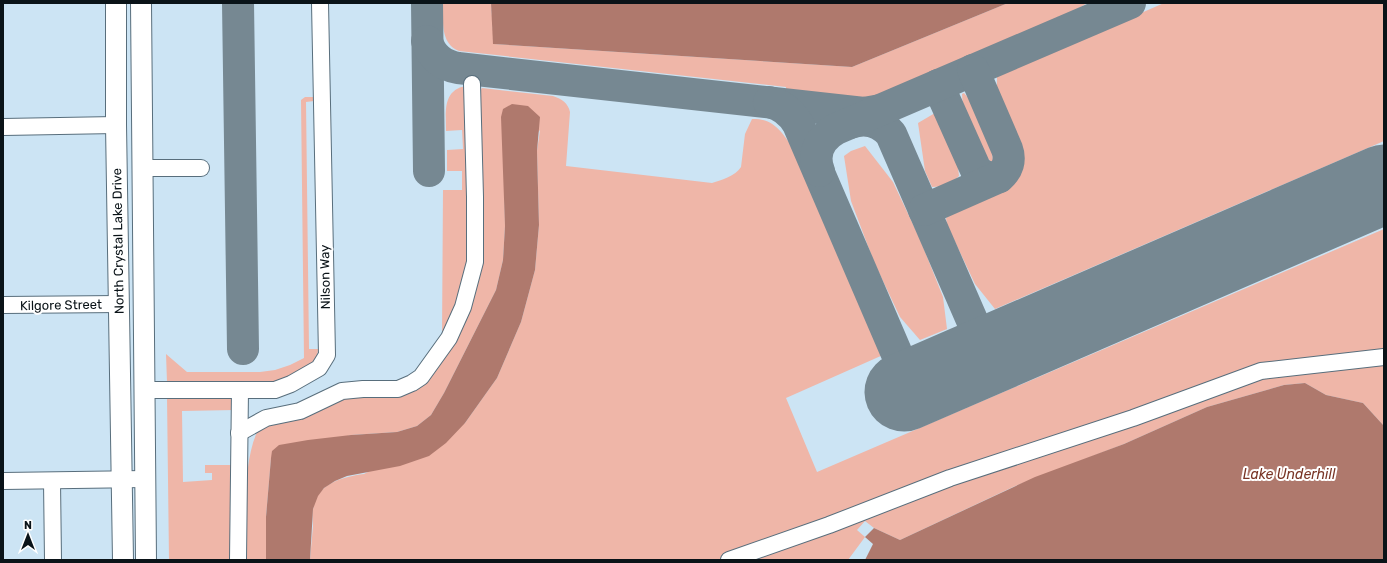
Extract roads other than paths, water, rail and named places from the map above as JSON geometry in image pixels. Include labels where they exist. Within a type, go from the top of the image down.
[{"type":"main road","name":"North Crystal Lake Drive","points":[[116,3],[116,125],[123,560]]},
{"type":"main road","name":"North Crystal Lake Drive","points":[[141,3],[146,560]]},
{"type":"street","name":"Nilson Way","points":[[144,390],[275,390],[291,384],[319,368],[327,355],[320,3]]},
{"type":"street","points":[[239,433],[266,418],[300,411],[342,391],[363,389],[398,389],[412,383],[421,377],[449,338],[463,307],[475,262],[472,84]]},
{"type":"street","points":[[3,127],[116,125]]},
{"type":"street","points":[[142,168],[201,168]]},
{"type":"street","name":"Kilgore Street","points":[[3,305],[120,304]]},
{"type":"street","points":[[729,560],[829,526],[950,478],[1133,418],[1261,371],[1384,357]]},
{"type":"street","points":[[238,560],[240,390]]},
{"type":"street","points":[[3,481],[145,479]]},
{"type":"street","points":[[52,481],[53,560]]},
{"type":"water","points":[[491,3],[1008,3],[852,67],[493,44]]},
{"type":"water","points":[[512,104],[528,106],[540,117],[537,151],[539,225],[535,270],[521,322],[497,378],[465,423],[446,443],[429,456],[400,466],[347,476],[324,488],[318,496],[313,509],[310,560],[266,560],[266,517],[272,451],[279,445],[308,440],[397,432],[417,426],[431,415],[444,393],[496,290],[503,260],[505,226],[501,117],[503,109]]},
{"type":"water","name":"Lake Underhill","points":[[1305,383],[1326,395],[1363,403],[1384,426],[1384,560],[865,560],[873,544],[865,537],[874,528],[900,540],[1035,477],[1124,444],[1207,407],[1284,385]]}]
